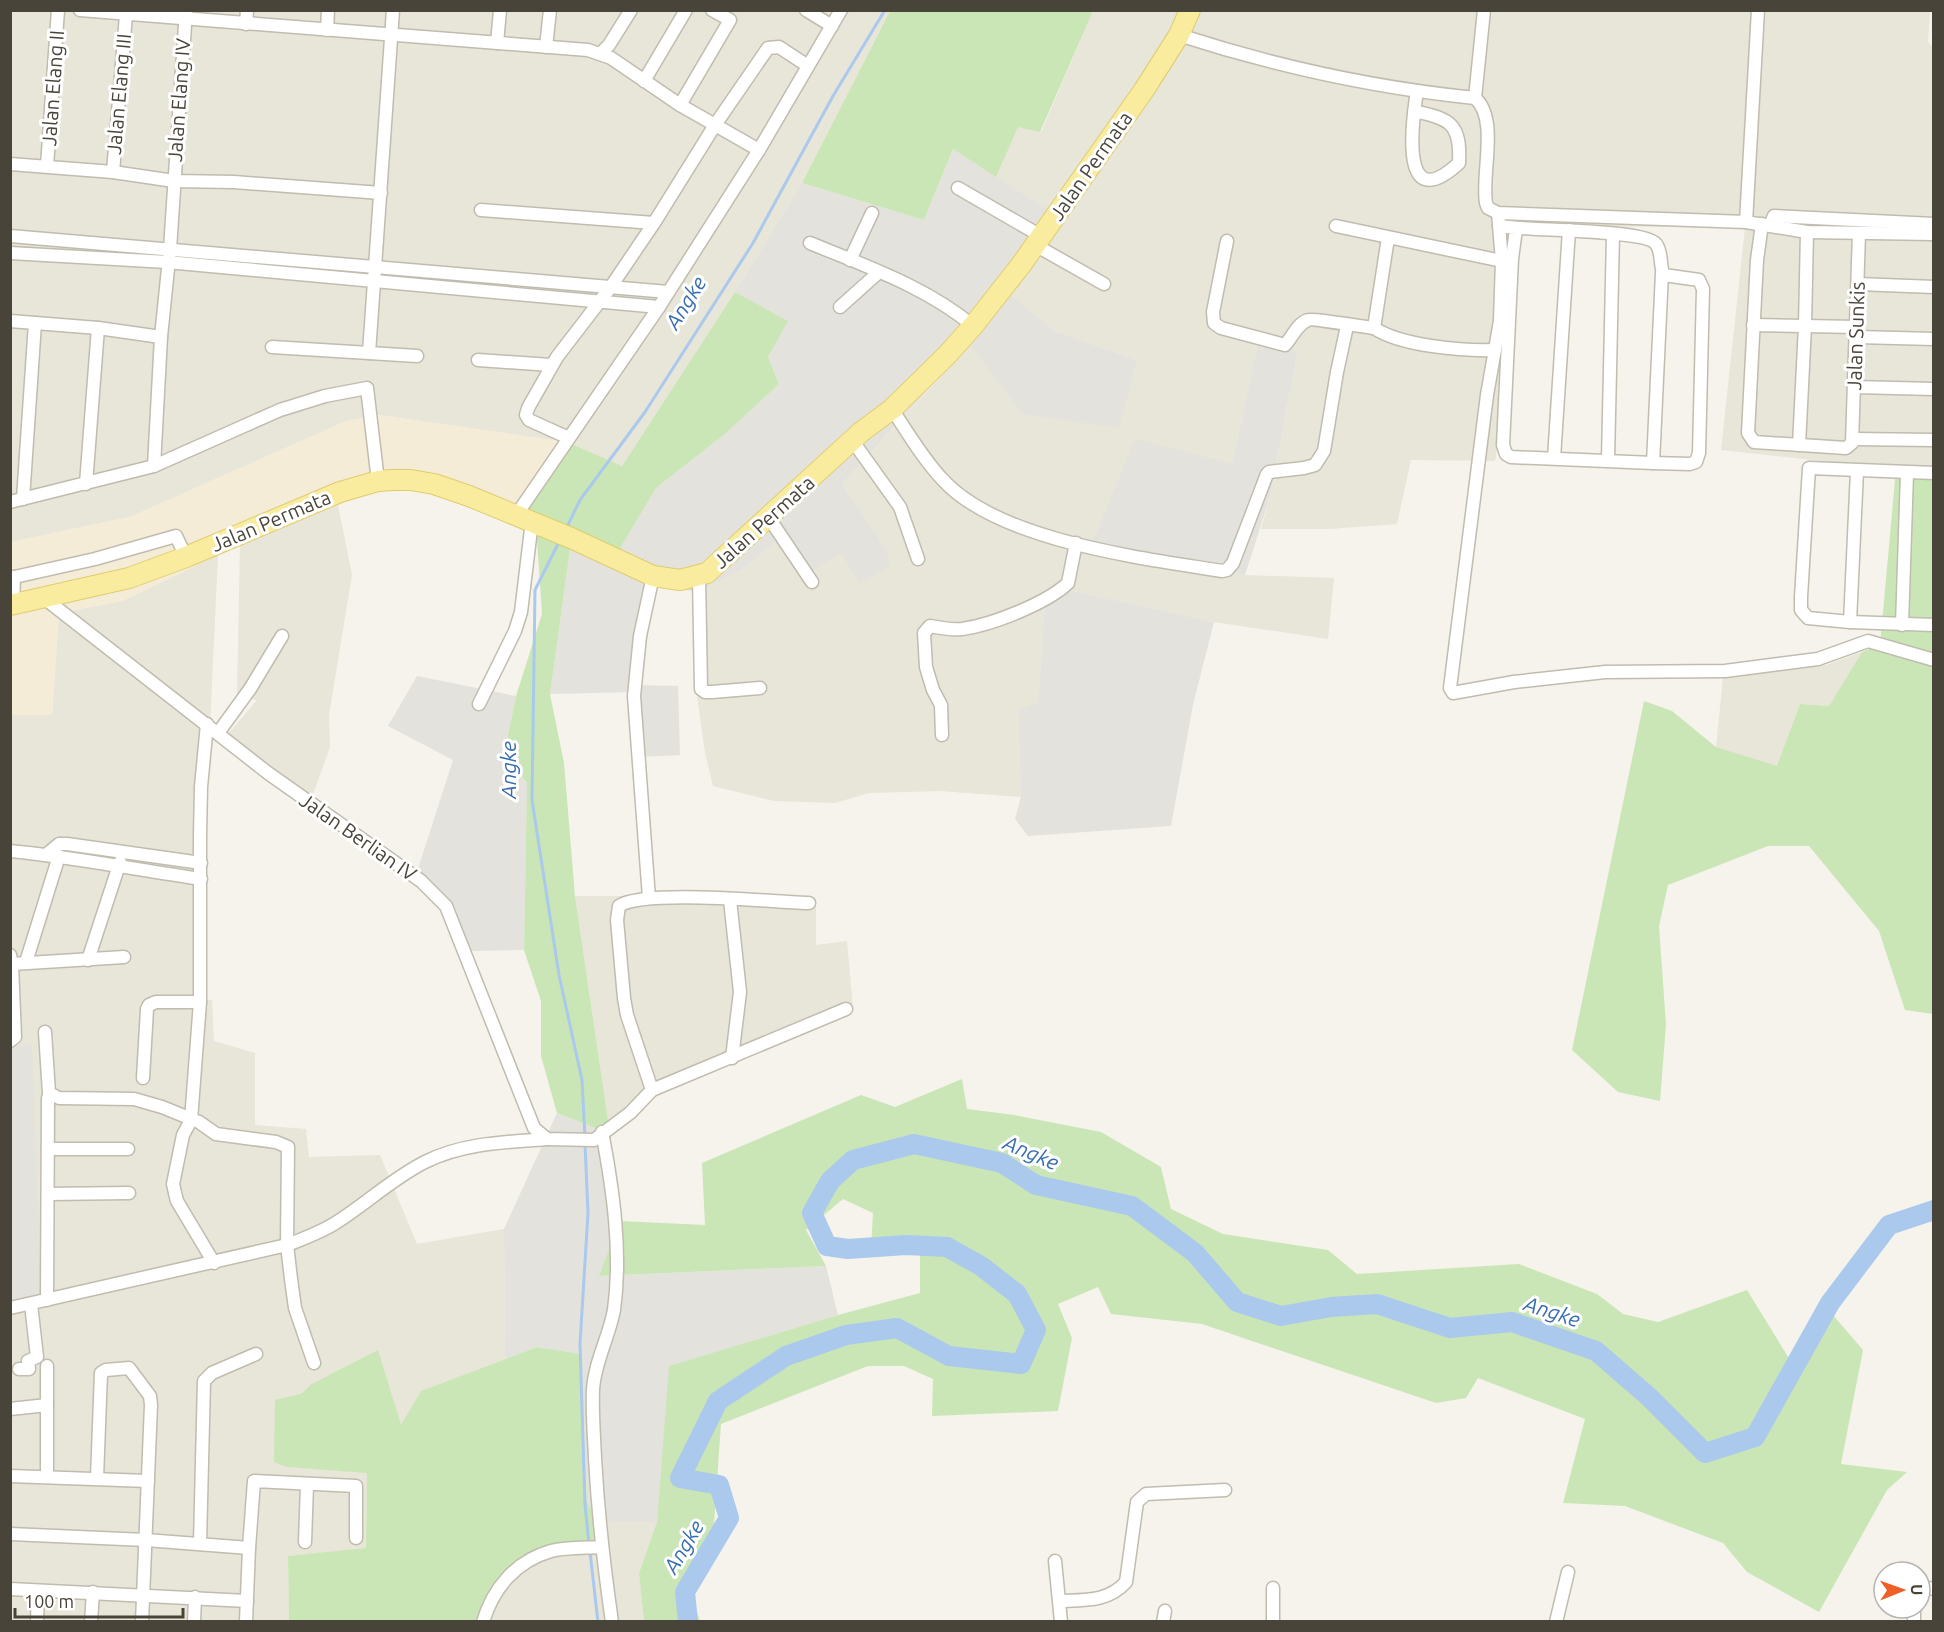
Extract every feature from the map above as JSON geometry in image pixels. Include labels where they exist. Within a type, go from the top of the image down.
[{"type":"main road","name":"Jalan Permata","points":[[12,605],[119,581],[186,557],[340,492],[378,481],[411,480],[434,484],[531,520],[653,576],[680,580],[699,576],[713,568],[770,518],[852,440],[892,409],[973,326],[1038,241],[1144,90],[1179,35],[1190,10]]},
{"type":"street","name":"Jalan Elang II","points":[[48,166],[58,10]]},
{"type":"street","points":[[80,10],[126,15],[186,15],[246,24],[588,50],[601,53],[680,105],[759,150]]},
{"type":"street","points":[[246,24],[247,10]]},
{"type":"street","points":[[327,30],[328,10]]},
{"type":"street","points":[[369,353],[393,10]]},
{"type":"street","points":[[497,44],[500,10]]},
{"type":"street","points":[[546,47],[550,10]]},
{"type":"street","points":[[601,53],[609,45],[631,10]]},
{"type":"street","points":[[644,81],[686,10]]},
{"type":"street","points":[[680,105],[730,20],[712,10]]},
{"type":"street","points":[[806,10],[832,26]]},
{"type":"street","points":[[479,704],[515,631],[520,612],[531,520],[569,438],[659,307],[759,150],[841,10]]},
{"type":"street","points":[[1475,98],[1484,10]]},
{"type":"street","points":[[1746,222],[1758,10]]},
{"type":"street","name":"Jalan Elang III","points":[[113,172],[126,15]]},
{"type":"street","name":"Jalan Elang IV","points":[[154,466],[161,336],[170,249],[186,15]]},
{"type":"street","points":[[1179,35],[1249,57],[1417,91],[1475,98],[1485,110],[1488,126],[1486,203],[1488,208],[1498,213],[1746,222],[1807,232],[1934,234]]},
{"type":"street","points":[[569,438],[526,416],[551,365],[610,288],[715,125],[768,48],[779,47],[808,66]]},
{"type":"street","points":[[1414,111],[1437,116],[1452,124],[1456,131],[1460,152],[1459,163],[1433,180],[1423,178],[1414,164],[1412,149],[1414,111],[1417,91]]},
{"type":"street","points":[[10,164],[113,172],[174,181],[234,182],[381,193]]},
{"type":"street","points":[[958,188],[1104,284]]},
{"type":"street","points":[[481,210],[654,223]]},
{"type":"street","points":[[850,260],[872,213]]},
{"type":"street","points":[[1498,213],[1502,261],[1500,321],[1487,395],[1458,620],[1450,688],[1453,693],[1514,682],[1605,672],[1725,670],[1818,659],[1868,641],[1934,660]]},
{"type":"street","points":[[1934,224],[1774,216],[1766,225],[1756,260],[1748,433],[1754,442],[1846,448],[1850,446],[1853,439],[1934,440]]},
{"type":"street","points":[[1838,219],[1838,233]]},
{"type":"street","points":[[1336,226],[1502,261]]},
{"type":"street","points":[[1499,226],[1516,230],[1569,230],[1638,236],[1652,240],[1658,246],[1662,273],[1653,463]]},
{"type":"street","points":[[1516,230],[1512,259],[1503,450],[1511,457],[1689,464],[1696,462],[1699,453],[1702,368],[1702,284],[1696,278],[1668,277],[1662,273]]},
{"type":"street","points":[[1554,458],[1569,230]]},
{"type":"street","points":[[1799,445],[1807,232]]},
{"type":"street","points":[[1608,460],[1613,234]]},
{"type":"street","name":"Jalan Sunkis","points":[[1853,439],[1859,234]]},
{"type":"street","points":[[10,236],[668,292]]},
{"type":"street","points":[[1374,328],[1388,238]]},
{"type":"street","points":[[1227,241],[1213,312],[1214,323],[1221,328],[1285,345],[1300,325],[1312,319],[1347,326],[1374,328],[1383,334],[1404,341],[1495,350]]},
{"type":"street","points":[[810,243],[916,289],[960,315],[973,326]]},
{"type":"street","points":[[10,253],[167,262],[659,307]]},
{"type":"street","points":[[840,307],[879,272]]},
{"type":"street","points":[[1858,284],[1934,287]]},
{"type":"street","points":[[10,321],[161,336]]},
{"type":"street","points":[[35,323],[17,501],[154,466],[280,410],[325,396],[367,388],[378,481]]},
{"type":"street","points":[[1753,325],[1805,326],[1934,339]]},
{"type":"street","points":[[892,409],[943,480],[983,511],[1018,526],[1076,543],[1129,556],[1222,571],[1231,568],[1267,474],[1315,465],[1324,451],[1347,326]]},
{"type":"street","points":[[86,484],[98,328]]},
{"type":"street","points":[[272,347],[417,356]]},
{"type":"street","points":[[478,360],[551,365]]},
{"type":"street","points":[[1854,387],[1934,389]]},
{"type":"street","points":[[852,440],[900,507],[918,560]]},
{"type":"street","points":[[1934,473],[1809,468],[1801,597],[1801,610],[1808,618],[1934,625]]},
{"type":"street","points":[[1850,622],[1857,471]]},
{"type":"street","points":[[1902,625],[1907,472]]},
{"type":"street","points":[[770,518],[812,582]]},
{"type":"street","points":[[12,605],[12,578],[104,557],[176,536],[186,557]]},
{"type":"street","points":[[942,735],[941,705],[933,690],[926,667],[924,633],[926,628],[962,629],[997,620],[1032,606],[1068,583],[1076,543]]},
{"type":"street","points":[[650,898],[634,696],[640,636],[653,576]]},
{"type":"street","points":[[699,576],[701,689],[705,692],[712,692],[760,688]]},
{"type":"street","name":"Jalan Berlian IV","points":[[44,598],[268,773],[421,881],[446,906],[534,1128],[547,1139]]},
{"type":"street","points":[[218,733],[250,689],[282,636]]},
{"type":"street","points":[[207,724],[201,787],[200,1002],[190,1120],[183,1135],[173,1185],[177,1201],[214,1263]]},
{"type":"street","points":[[26,962],[53,855],[59,844],[201,863]]},
{"type":"street","points":[[10,851],[53,855],[201,879]]},
{"type":"street","points":[[88,960],[123,852]]},
{"type":"street","points":[[652,1090],[627,1015],[617,920],[618,910],[623,904],[650,898],[809,903]]},
{"type":"street","points":[[730,900],[740,992],[732,1058]]},
{"type":"street","points":[[10,1041],[15,1036],[11,959],[26,962],[124,957]]},
{"type":"street","points":[[143,1078],[149,1005],[156,1002],[200,1002]]},
{"type":"street","points":[[10,1308],[288,1245],[320,1232],[339,1221],[391,1182],[425,1161],[449,1152],[473,1146],[598,1136],[630,1113],[652,1090],[846,1009]]},
{"type":"street","points":[[45,1032],[49,1093],[53,1097],[134,1099],[199,1122],[216,1134],[276,1142],[288,1147],[288,1245],[296,1308],[314,1362]]},
{"type":"street","points":[[47,1300],[48,1102],[128,1105]]},
{"type":"street","points":[[598,1136],[611,1183],[616,1269],[613,1311],[595,1373],[593,1392],[601,1547],[612,1622]]},
{"type":"street","points":[[48,1149],[128,1149]]},
{"type":"street","points":[[48,1194],[129,1193]]},
{"type":"street","points":[[19,1369],[29,1369],[28,1361],[37,1357],[31,1304]]},
{"type":"street","points":[[200,1544],[204,1381],[212,1373],[256,1354]]},
{"type":"street","points":[[47,1366],[47,1476]]},
{"type":"street","points":[[97,1478],[101,1373],[106,1370],[129,1368],[147,1391],[151,1400],[142,1622]]},
{"type":"street","points":[[10,1409],[46,1405]]},
{"type":"street","points":[[10,1476],[148,1481]]},
{"type":"street","points":[[246,1622],[254,1481],[356,1486],[356,1538]]},
{"type":"street","points":[[305,1542],[307,1485]]},
{"type":"street","points":[[1060,1601],[1093,1600],[1108,1596],[1118,1591],[1126,1582],[1137,1502],[1146,1494],[1225,1490]]},
{"type":"street","points":[[10,1534],[146,1540],[249,1548]]},
{"type":"street","points":[[483,1622],[494,1594],[515,1569],[550,1551],[601,1547]]},
{"type":"street","points":[[1055,1561],[1061,1622]]},
{"type":"street","points":[[1556,1622],[1568,1572]]},
{"type":"street","points":[[1273,1588],[1273,1622]]},
{"type":"street","points":[[10,1589],[247,1601]]},
{"type":"street","points":[[36,1622],[38,1591]]},
{"type":"street","points":[[91,1622],[93,1592]]},
{"type":"street","points":[[194,1622],[195,1597]]},
{"type":"shaded area","points":[[10,11],[890,11],[802,183],[735,292],[622,466],[566,442],[379,415],[346,421],[130,517],[11,542]]},
{"type":"shaded area","points":[[1093,11],[1930,11],[1928,42],[1934,49],[1933,473],[1721,450],[1745,228],[1511,225],[1499,438],[1495,461],[1411,460],[1397,524],[1329,529],[1261,529],[1270,497],[1298,352],[1258,342],[1232,464],[1092,544],[1245,575],[1334,578],[1328,639],[1214,622],[1069,590],[1045,603],[1038,704],[1018,710],[1021,797],[940,791],[869,793],[835,803],[774,801],[713,786],[705,753],[696,689],[696,592],[741,570],[785,535],[841,553],[887,550],[842,484],[971,344],[1022,414],[1137,360],[1055,331],[1002,289],[1058,216],[996,177],[1018,126],[1041,132]]},
{"type":"shaded area","points":[[953,149],[1058,216],[1003,289],[1055,331],[1137,360],[1119,428],[1022,414],[970,344],[842,484],[887,550],[889,567],[859,583],[841,553],[810,572],[785,535],[741,570],[696,592],[656,584],[640,685],[678,686],[680,755],[640,757],[638,692],[550,694],[570,550],[612,562],[656,488],[725,434],[779,384],[768,357],[787,321],[735,292],[802,183],[924,220]]},
{"type":"shaded area","points":[[1258,342],[1298,351],[1270,497],[1245,575],[1092,544],[1135,439],[1232,464]]},
{"type":"shaded area","points":[[379,415],[567,442],[511,522],[424,489],[373,493],[290,521],[122,601],[59,613],[52,715],[11,715],[10,542],[130,517],[346,421]]},
{"type":"shaded area","points":[[338,505],[352,575],[329,715],[330,747],[309,806],[257,773],[228,734],[257,700],[237,697],[240,545],[290,521]]},
{"type":"shaded area","points":[[218,555],[208,769],[202,839],[203,890],[207,915],[202,1000],[212,1000],[214,1041],[255,1053],[255,1125],[306,1129],[309,1157],[380,1155],[417,1244],[504,1229],[505,1359],[421,1391],[401,1426],[310,1385],[301,1394],[287,1467],[367,1472],[366,1549],[288,1556],[289,1621],[11,1621],[10,715],[52,715],[59,613],[122,601]]},
{"type":"shaded area","points":[[1069,590],[1214,622],[1193,705],[1171,826],[1028,836],[1015,819],[1021,797],[1018,710],[1038,703],[1045,603]]},
{"type":"shaded area","points":[[1862,652],[1829,706],[1800,704],[1777,767],[1716,747],[1723,678],[1826,665]]},
{"type":"shaded area","points":[[417,676],[516,696],[504,754],[527,783],[524,950],[466,951],[442,904],[414,881],[453,760],[388,726]]},
{"type":"shaded area","points":[[575,896],[710,896],[816,902],[816,945],[847,941],[853,1009],[809,1032],[658,1094],[610,1134]]},
{"type":"shaded area","points":[[32,1044],[41,1301],[11,1306],[11,1046]]},
{"type":"shaded area","points":[[557,1113],[610,1134],[620,1221],[600,1276],[826,1266],[838,1315],[670,1366],[657,1522],[601,1523],[587,1503],[581,1354],[537,1347],[505,1359],[504,1229]]},
{"type":"shaded area","points":[[657,1522],[639,1573],[644,1621],[480,1622],[516,1563],[601,1523]]},
{"type":"green space","points":[[890,11],[1093,11],[1040,132],[1018,127],[996,177],[953,149],[924,220],[802,183]]},
{"type":"green space","points":[[735,292],[788,321],[768,357],[779,384],[725,434],[656,488],[612,562],[570,550],[550,694],[564,763],[575,896],[610,1134],[557,1113],[541,1056],[541,1001],[524,950],[527,783],[504,754],[516,696],[542,614],[537,540],[511,522],[567,442],[622,466]]},
{"type":"green space","points":[[1896,469],[1933,473],[1933,1014],[1905,1010],[1879,931],[1809,846],[1768,846],[1668,885],[1659,926],[1666,1025],[1660,1101],[1618,1092],[1572,1050],[1644,701],[1672,711],[1716,747],[1777,766],[1800,704],[1829,706],[1862,652],[1880,645]]},
{"type":"green space","points":[[962,1079],[967,1109],[1014,1115],[1101,1132],[1161,1167],[1171,1209],[1223,1234],[1328,1250],[1357,1274],[1519,1264],[1597,1294],[1623,1314],[1658,1322],[1747,1290],[1793,1365],[1827,1308],[1863,1350],[1841,1464],[1907,1472],[1887,1490],[1819,1612],[1747,1572],[1723,1543],[1625,1506],[1563,1503],[1585,1419],[1478,1378],[1466,1398],[1436,1403],[1202,1324],[1111,1314],[1098,1287],[1058,1304],[1072,1338],[1058,1411],[932,1416],[933,1379],[904,1366],[868,1366],[721,1424],[711,1567],[689,1589],[700,1621],[644,1621],[639,1573],[657,1522],[669,1366],[920,1293],[920,1251],[871,1249],[873,1213],[843,1199],[806,1230],[826,1266],[599,1276],[620,1221],[705,1225],[702,1163],[861,1095],[895,1107]]},
{"type":"green space","points":[[537,1347],[581,1354],[587,1503],[601,1523],[604,1545],[516,1564],[480,1621],[289,1621],[288,1556],[366,1548],[367,1473],[287,1467],[274,1462],[275,1400],[301,1394],[310,1385],[378,1350],[401,1425],[421,1391]]},
{"type":"waterway","name":"Angke","points":[[566,529],[580,500],[645,412],[753,243],[833,96],[885,10]]},
{"type":"waterway","name":"Angke","points":[[560,540],[535,590],[532,800],[559,975],[582,1080],[585,1138]]},
{"type":"waterway","name":"Angke","points":[[585,1144],[588,1213],[580,1344],[585,1504],[589,1545]]},
{"type":"waterway","name":"Angke","points":[[688,1622],[685,1592],[729,1518],[719,1485],[680,1478],[718,1401],[786,1356],[846,1335],[897,1328],[949,1356],[1021,1364],[1036,1330],[1017,1294],[981,1266],[947,1247],[906,1245],[848,1249],[827,1246],[812,1213],[830,1181],[853,1160],[914,1144],[1002,1163],[1036,1185],[1132,1206],[1195,1253],[1237,1302],[1281,1316],[1331,1307],[1377,1304],[1450,1328],[1512,1322],[1596,1351],[1649,1397],[1705,1453],[1755,1437],[1830,1303],[1889,1225],[1934,1210]]},
{"type":"waterway","name":"Angke","points":[[590,1552],[598,1622]]}]
